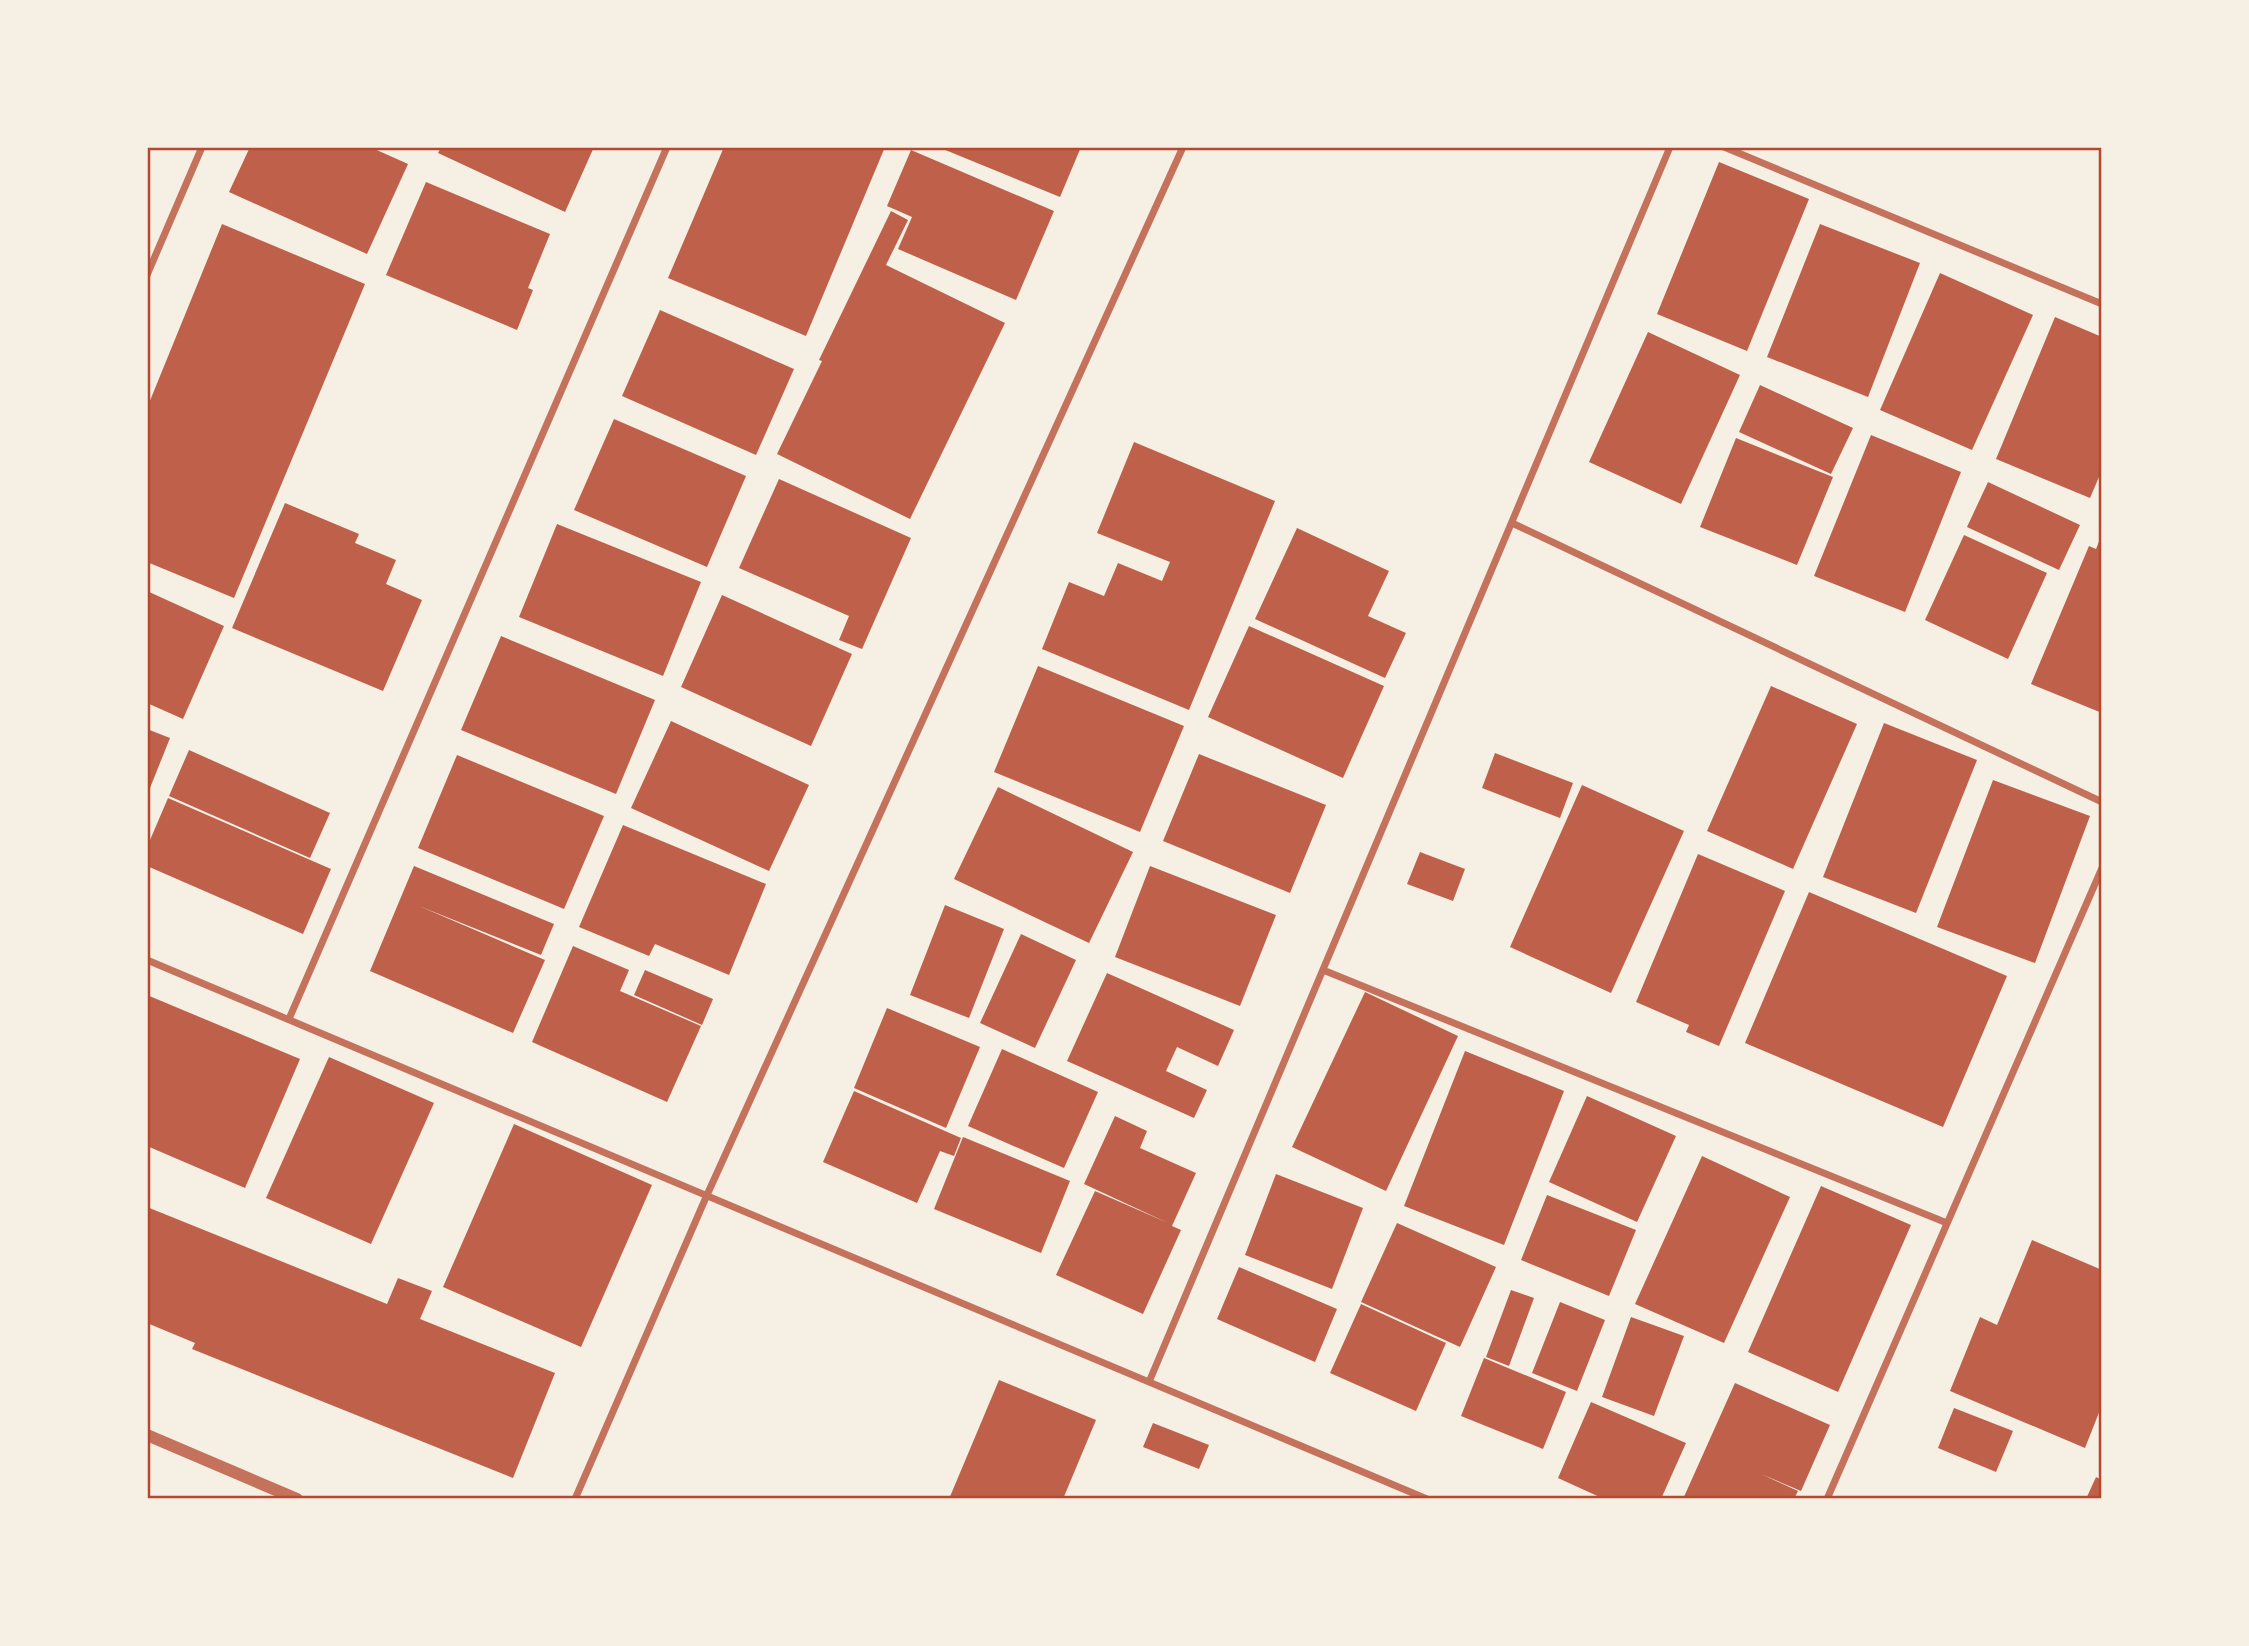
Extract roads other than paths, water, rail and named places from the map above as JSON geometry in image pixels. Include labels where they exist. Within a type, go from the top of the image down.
[{"type":"street","points":[[147,275],[202,147]]},
{"type":"street","points":[[289,1019],[667,147]]},
{"type":"street","points":[[575,1499],[707,1195],[1183,147]]},
{"type":"street","points":[[1149,1382],[1670,147]]},
{"type":"street","points":[[1724,147],[2102,304]]},
{"type":"street","points":[[1512,523],[2102,802]]},
{"type":"street","points":[[1827,1499],[2102,867]]},
{"type":"street","points":[[147,960],[1427,1499]]},
{"type":"street","points":[[1323,970],[1947,1223]]},
{"type":"street","points":[[147,1435],[297,1499]]}]
